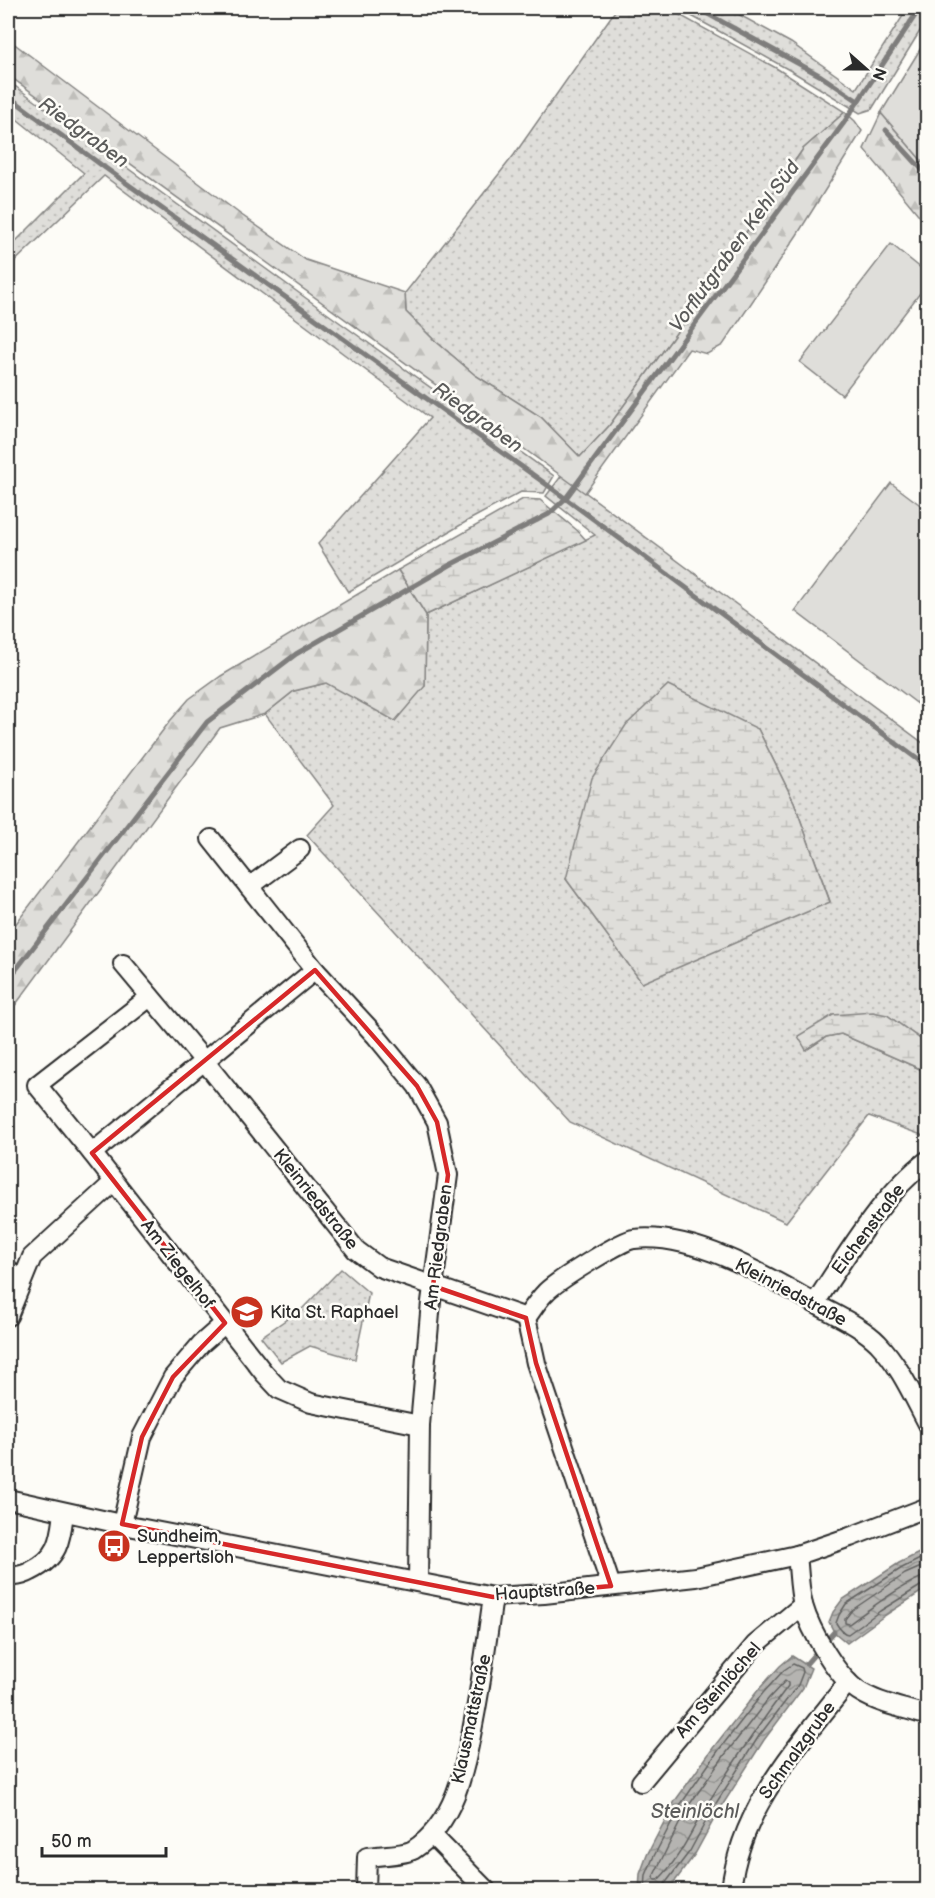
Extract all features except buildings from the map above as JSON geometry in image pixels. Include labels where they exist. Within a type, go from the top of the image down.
[{"type":"street","name":"Am Riedgraben","points":[[211,839],[315,970],[376,1035],[417,1086],[436,1122],[448,1175],[433,1286],[420,1425]]},
{"type":"street","points":[[249,887],[300,849]]},
{"type":"street","name":"Kleinriedstraße","points":[[123,964],[356,1250],[379,1267],[526,1318],[546,1293],[563,1278],[631,1239],[667,1240],[703,1248],[754,1268],[855,1326],[877,1342],[898,1368],[927,1424]]},
{"type":"street","points":[[92,1153],[315,970]]},
{"type":"street","name":"Am Ziegelhof","points":[[150,998],[37,1085],[279,1389],[311,1403],[420,1425]]},
{"type":"street","name":"Eichenstraße","points":[[815,1303],[863,1231],[909,1174],[927,1160]]},
{"type":"street","points":[[8,1316],[32,1257],[114,1182]]},
{"type":"street","points":[[8,1269],[20,1286]]},
{"type":"street","points":[[526,1318],[536,1364],[611,1586]]},
{"type":"street","points":[[122,1524],[142,1437],[173,1377],[201,1344],[225,1323]]},
{"type":"street","points":[[418,1582],[420,1425]]},
{"type":"street","name":"Hauptstraße","points":[[8,1499],[122,1524],[493,1597],[544,1594],[696,1577],[797,1555],[927,1507]]},
{"type":"street","points":[[8,1575],[26,1574],[44,1565],[56,1550],[62,1531],[64,1512]]},
{"type":"street","name":"Schmalzgrube","points":[[797,1555],[803,1605],[831,1661],[855,1689],[879,1702],[927,1716]]},
{"type":"street","name":"Klausmattstraße","points":[[366,1890],[367,1857],[410,1851],[432,1835],[445,1816],[463,1777],[481,1688],[493,1597]]},
{"type":"street","name":"Am Steinlöchel","points":[[641,1782],[755,1645],[803,1605]]},
{"type":"street","name":"Schmalzgrube","points":[[731,1890],[733,1872],[741,1844],[755,1809],[782,1767],[848,1682]]},
{"type":"street","points":[[432,1835],[486,1890]]},
{"type":"highlighted area","points":[[315,970],[417,1086],[437,1122],[448,1175],[433,1286],[526,1318],[536,1363],[611,1586],[493,1597],[122,1524],[142,1437],[173,1377],[225,1323],[92,1153]]},
{"type":"green space","points":[[617,8],[667,8],[776,68],[845,112],[803,149],[700,300],[609,426],[580,457],[541,417],[475,375],[433,339],[406,312],[405,293],[514,155]]},
{"type":"green space","points":[[677,8],[727,8],[791,43],[856,89],[908,8],[927,8],[928,18],[872,109],[860,113],[793,72]]},
{"type":"green space","points":[[927,38],[927,167],[881,113]]},
{"type":"green space","points":[[8,39],[240,214],[306,260],[405,293],[406,312],[433,339],[475,375],[541,417],[580,457],[609,426],[700,300],[803,149],[845,112],[862,131],[797,235],[723,345],[707,354],[689,349],[585,493],[8,75]]},
{"type":"green space","points":[[8,81],[554,476],[544,493],[521,492],[348,592],[318,544],[430,418],[104,176],[8,268],[8,249],[84,173],[8,112]]},
{"type":"green space","points":[[881,113],[927,167],[927,225],[864,149]]},
{"type":"green space","points":[[891,244],[927,273],[927,284],[842,395],[800,362]]},
{"type":"green space","points":[[562,475],[927,746],[927,1041],[919,1038],[887,1015],[833,1015],[806,1050],[826,1037],[841,1034],[927,1072],[927,1137],[869,1116],[786,1222],[570,1122],[307,835],[334,805],[265,714],[294,691],[326,683],[425,686],[426,615],[595,535],[546,496]],"holes":[[[758,729],[794,802],[830,901],[642,982],[566,879]]]},
{"type":"green space","points":[[891,483],[927,510],[927,711],[795,611]]},
{"type":"green space","points":[[523,499],[540,500],[586,540],[426,615],[398,570]]},
{"type":"green space","points":[[398,570],[426,615],[425,686],[395,721],[326,683],[294,691],[265,714],[220,728],[8,1015],[8,934],[189,699],[221,676]]},
{"type":"green space","points":[[668,685],[758,729],[794,802],[830,902],[642,983],[566,879],[592,778],[626,725]]},
{"type":"green space","points":[[873,1012],[887,1015],[919,1038],[927,1041],[927,1072],[841,1034],[826,1037],[806,1050],[798,1036],[833,1015]]},
{"type":"green space","points":[[341,1269],[369,1293],[355,1359],[310,1346],[281,1362],[261,1337],[303,1308]]},
{"type":"water","points":[[927,1549],[927,1588],[847,1643],[834,1632],[829,1622],[842,1600],[899,1563]]},
{"type":"water","name":"Steinlöchl","points":[[792,1656],[811,1668],[803,1688],[764,1740],[718,1812],[695,1854],[666,1890],[639,1890],[640,1874],[647,1855],[675,1801],[759,1689]]},
{"type":"waterway","points":[[697,8],[821,76],[858,101]]},
{"type":"waterway","name":"Vorflutgraben Kehl Süd","points":[[8,980],[207,722],[296,654],[450,565],[549,514],[566,498],[843,124],[920,8]]},
{"type":"waterway","name":"Riedgraben","points":[[8,96],[550,487],[928,767]]},
{"type":"waterway","points":[[886,130],[928,176]]},
{"type":"waterway","points":[[825,1642],[834,1632]]},
{"type":"waterway","points":[[806,1664],[819,1649]]},
{"type":"place","name":"Kita St. Raphael","points":[[247,1312]]},
{"type":"place","name":"Sundheim, Leppertsloh","points":[[114,1546]]}]
